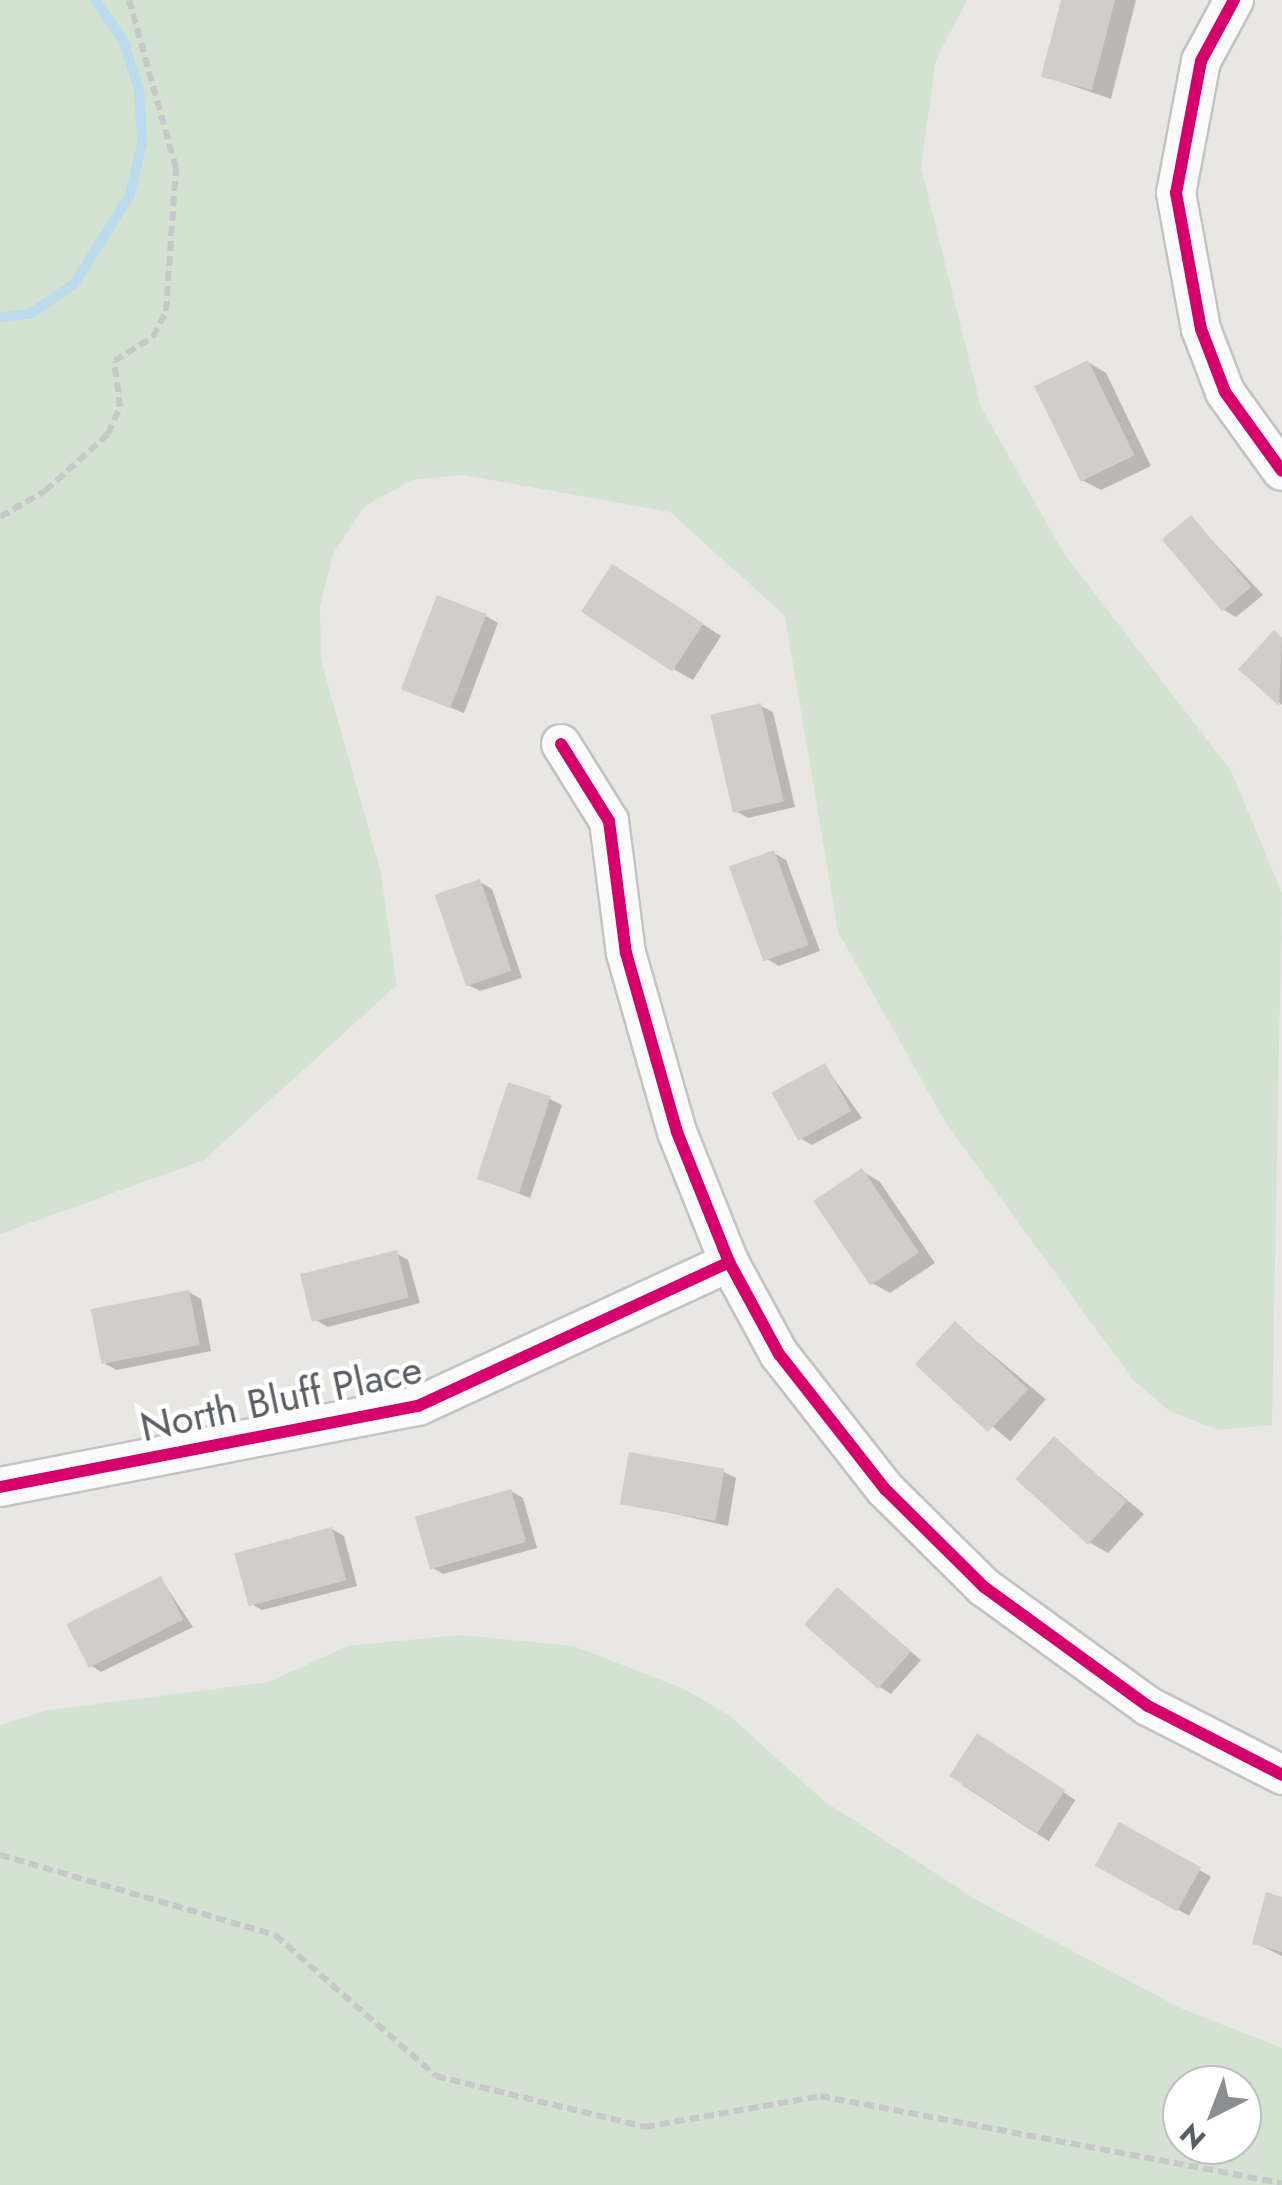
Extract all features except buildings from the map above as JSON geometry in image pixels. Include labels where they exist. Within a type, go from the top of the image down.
[{"type":"street","points":[[1234,0],[1200,61],[1176,194],[1201,329],[1226,392],[1282,470]]},
{"type":"street","points":[[561,744],[591,779],[609,821],[650,1047],[729,1262],[834,1430],[984,1587],[1148,1706],[1282,1775]]},
{"type":"street","name":"North Bluff Place","points":[[0,1488],[418,1406],[729,1262]]},
{"type":"path","points":[[0,517],[46,492],[108,434],[120,407],[114,361],[153,337],[166,311],[176,168],[129,0]]},
{"type":"path","points":[[0,1855],[274,1935],[436,2076],[644,2127],[820,2096],[1282,2183]]},
{"type":"green space","points":[[0,0],[967,0],[936,60],[921,167],[981,407],[1063,552],[1231,771],[1282,893],[1272,1425],[1219,1430],[1171,1412],[1133,1380],[946,1123],[838,932],[785,616],[670,512],[464,475],[412,480],[365,506],[334,552],[320,606],[321,660],[381,873],[397,985],[204,1160],[0,1234]]},
{"type":"green space","points":[[460,1635],[574,1646],[684,1689],[730,1716],[824,1801],[980,1902],[1180,2008],[1282,2048],[1282,2185],[0,2185],[0,1725],[49,1710],[269,1682],[347,1646]]},
{"type":"waterway","points":[[0,317],[30,314],[74,284],[130,195],[142,143],[139,90],[123,40],[95,0]]},
{"type":"cycle path","points":[[1234,0],[1201,61],[1176,193],[1201,329],[1225,392],[1282,471]]},
{"type":"cycle path","points":[[561,744],[609,821],[626,953],[677,1132],[729,1262],[779,1354],[885,1489],[984,1587],[1148,1706],[1282,1775]]},
{"type":"cycle path","points":[[0,1487],[418,1406],[729,1262]]}]
